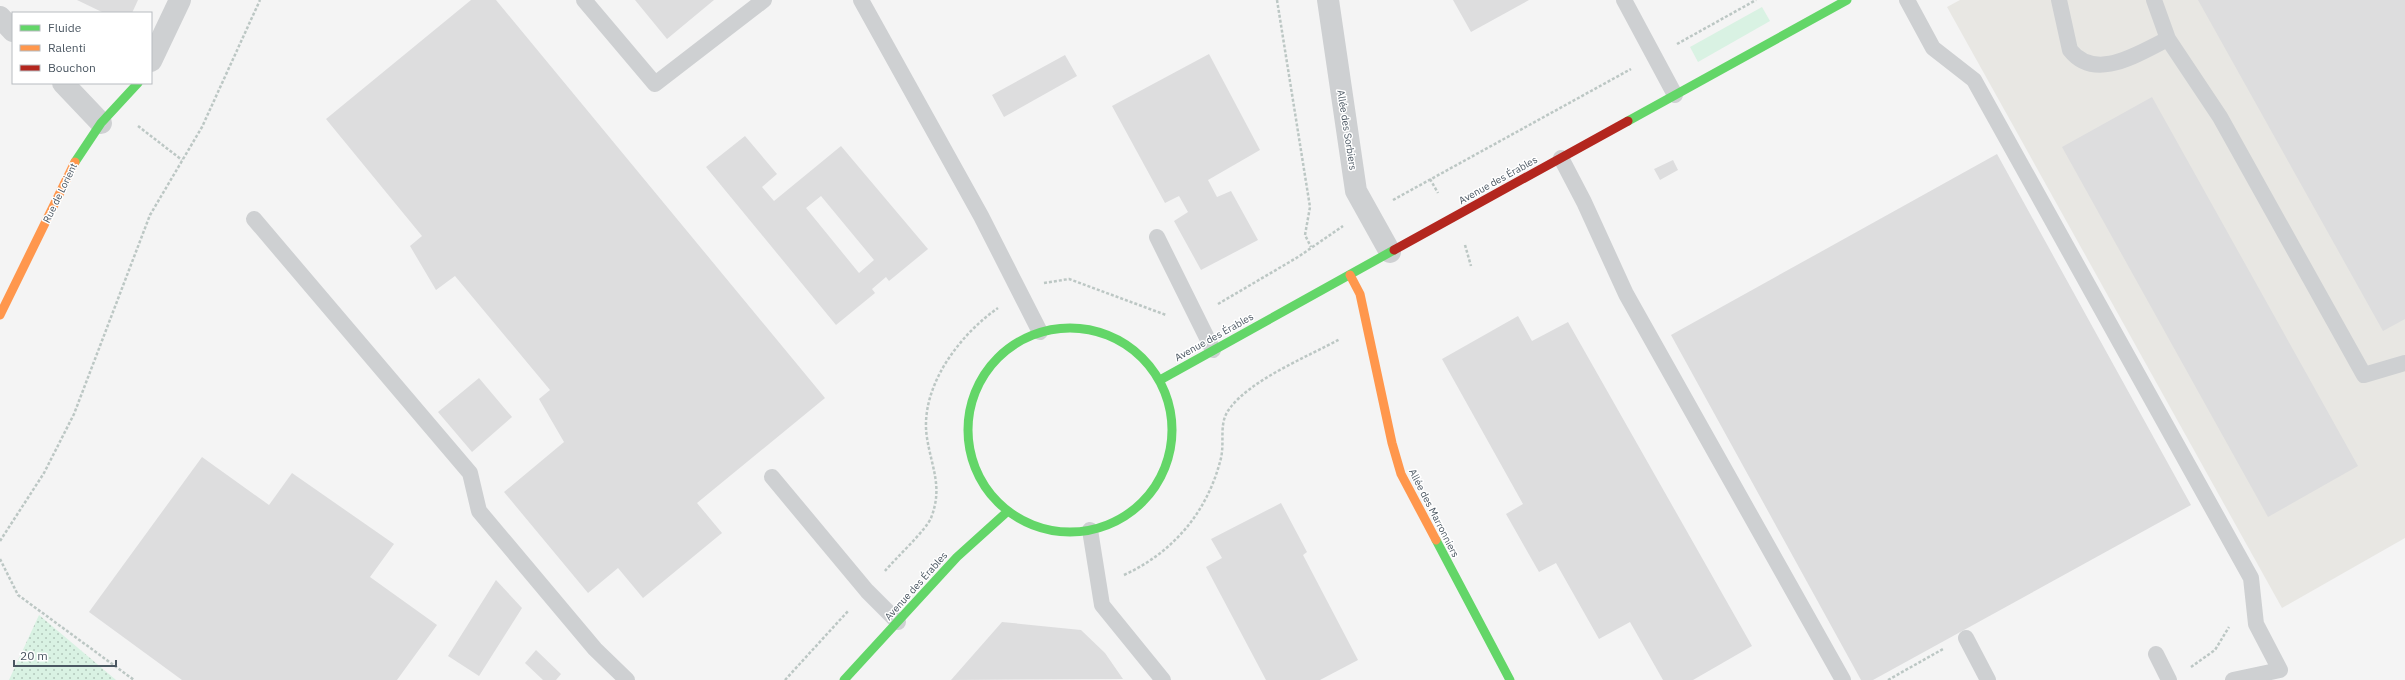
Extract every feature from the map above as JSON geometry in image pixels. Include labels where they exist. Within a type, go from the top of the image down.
[{"type":"street","points":[[152,59],[180,0]]},
{"type":"street","name":"Allée des Sorbiers","points":[[1328,0],[1356,191],[1390,252]]},
{"type":"street","name":"Avenue des Érables","points":[[1160,380],[1847,0]]},
{"type":"street","points":[[0,17],[12,30]]},
{"type":"street","points":[[64,84],[108,115]]},
{"type":"street","name":"Rue de Lorient","points":[[0,315],[78,156],[108,115],[137,84]]},
{"type":"street","name":"Allée des Marronniers","points":[[1350,275],[1360,294],[1392,443],[1401,474],[1510,680]]},
{"type":"street","points":[[1064,328],[1078,329],[1108,335],[1127,345],[1137,353],[1160,380],[1169,404],[1173,430],[1170,454],[1165,469],[1155,487],[1139,505],[1124,517],[1090,530],[1060,532],[1026,522],[1008,511],[988,492],[978,474],[968,437],[969,414],[981,380],[991,364],[1008,348],[1040,332],[1064,328]]},
{"type":"street","name":"Avenue des Érables","points":[[844,680],[957,557],[1008,511]]},
{"type":"lane","points":[[584,0],[654,84],[764,0]]},
{"type":"lane","points":[[861,0],[981,216],[1040,332]]},
{"type":"lane","points":[[1624,0],[1675,95]]},
{"type":"lane","points":[[1907,0],[1933,48],[1974,80],[2023,165],[2251,578],[2256,624],[2284,675],[2233,680]]},
{"type":"lane","points":[[2059,0],[2070,50],[2075,56],[2087,63],[2103,66],[2115,63],[2168,39]]},
{"type":"lane","points":[[2154,0],[2168,39],[2220,117],[2364,375],[2405,362]]},
{"type":"lane","points":[[1561,158],[1584,202],[1626,294],[1843,680]]},
{"type":"lane","points":[[254,219],[470,473],[479,511],[595,649],[627,680]]},
{"type":"lane","points":[[1157,238],[1197,315],[1213,350]]},
{"type":"lane","points":[[772,477],[867,591],[898,622]]},
{"type":"lane","points":[[1090,530],[1102,605],[1163,680]]},
{"type":"lane","points":[[1966,638],[1988,680]]},
{"type":"lane","points":[[2156,654],[2169,680]]},
{"type":"path","points":[[0,541],[44,473],[74,414],[150,215],[202,127],[260,0]]},
{"type":"path","points":[[785,680],[930,520],[937,497],[937,479],[927,437],[926,417],[934,389],[948,358],[985,317],[1020,292],[1043,283],[1069,279],[1164,315],[1197,315],[1298,257],[1311,247],[1305,235],[1310,207],[1277,0]]},
{"type":"path","points":[[1448,169],[1756,0]]},
{"type":"path","points":[[108,115],[182,160]]},
{"type":"path","points":[[1098,579],[1121,576],[1139,568],[1164,551],[1184,532],[1201,510],[1221,457],[1223,419],[1230,408],[1251,387],[1366,324]]},
{"type":"path","points":[[0,559],[18,595],[50,620],[80,639],[134,680]]},
{"type":"path","points":[[1888,680],[1966,638]]},
{"type":"shaded area","points":[[1960,0],[2405,0],[2405,538],[2282,608],[1947,7]]},
{"type":"green space","points":[[1762,7],[1770,21],[1698,62],[1690,47]]},
{"type":"green space","points":[[39,615],[116,680],[9,680]]},
{"type":"building","points":[[77,0],[138,0],[132,12],[102,12]]},
{"type":"building","points":[[471,0],[496,0],[825,398],[697,503],[722,533],[643,598],[618,568],[588,593],[504,492],[564,442],[539,399],[550,390],[455,276],[436,290],[410,246],[422,236],[326,119]]},
{"type":"building","points":[[635,0],[714,0],[667,39]]},
{"type":"building","points":[[1453,0],[1529,0],[1471,32]]},
{"type":"building","points":[[2198,0],[2405,0],[2405,319],[2383,331]]},
{"type":"building","points":[[1209,54],[1260,150],[1208,180],[1217,197],[1231,191],[1258,240],[1201,270],[1174,221],[1188,212],[1179,196],[1165,203],[1112,106]]},
{"type":"building","points":[[1065,55],[1077,76],[1004,117],[992,95]]},
{"type":"building","points":[[2152,97],[2358,466],[2268,517],[2062,147]]},
{"type":"building","points":[[745,136],[777,174],[762,187],[774,201],[841,146],[928,249],[889,281],[886,277],[872,289],[875,293],[836,325],[706,167]],"holes":[[[821,196],[874,260],[859,273],[806,208]]]},
{"type":"building","points":[[1997,154],[2191,505],[1873,680],[1861,680],[1671,335]]},
{"type":"building","points":[[1673,160],[1678,170],[1660,180],[1654,169]]},
{"type":"building","points":[[1518,316],[1532,341],[1568,322],[1752,646],[1693,680],[1663,680],[1630,622],[1599,639],[1556,563],[1539,572],[1506,514],[1523,504],[1442,359]]},
{"type":"building","points":[[479,378],[512,417],[472,452],[438,412]]},
{"type":"building","points":[[202,457],[269,505],[292,473],[394,544],[370,577],[437,625],[397,680],[182,680],[89,612]]},
{"type":"building","points":[[1281,503],[1307,552],[1303,555],[1358,660],[1320,680],[1266,680],[1206,567],[1222,558],[1211,539]]},
{"type":"building","points":[[496,580],[522,608],[479,676],[448,656]]},
{"type":"building","points":[[1002,622],[1081,630],[1105,653],[1123,679],[951,680]]},
{"type":"building","points":[[536,650],[561,674],[556,680],[543,680],[525,663]]},
{"type":"traffic: fast","points":[[1628,121],[1847,0]]},
{"type":"traffic: fast","points":[[75,162],[101,123],[137,84]]},
{"type":"traffic: fast","points":[[1160,380],[1394,250]]},
{"type":"traffic: fast","points":[[1070,328],[1100,332],[1118,340],[1135,351],[1149,365],[1160,382],[1168,400],[1172,430],[1168,460],[1160,478],[1149,495],[1135,509],[1118,520],[1100,528],[1070,532],[1040,528],[1022,520],[1005,509],[991,495],[980,478],[972,460],[968,430],[972,400],[980,382],[991,365],[1005,351],[1022,340],[1040,332],[1070,328]]},
{"type":"traffic: fast","points":[[844,680],[957,557],[1008,511]]},
{"type":"traffic: fast","points":[[1436,540],[1510,680]]},
{"type":"traffic: slow","points":[[0,315],[75,162]]},
{"type":"traffic: slow","points":[[1350,275],[1360,294],[1392,443],[1401,474],[1436,540]]},
{"type":"traffic: jam","points":[[1394,250],[1628,121]]}]
